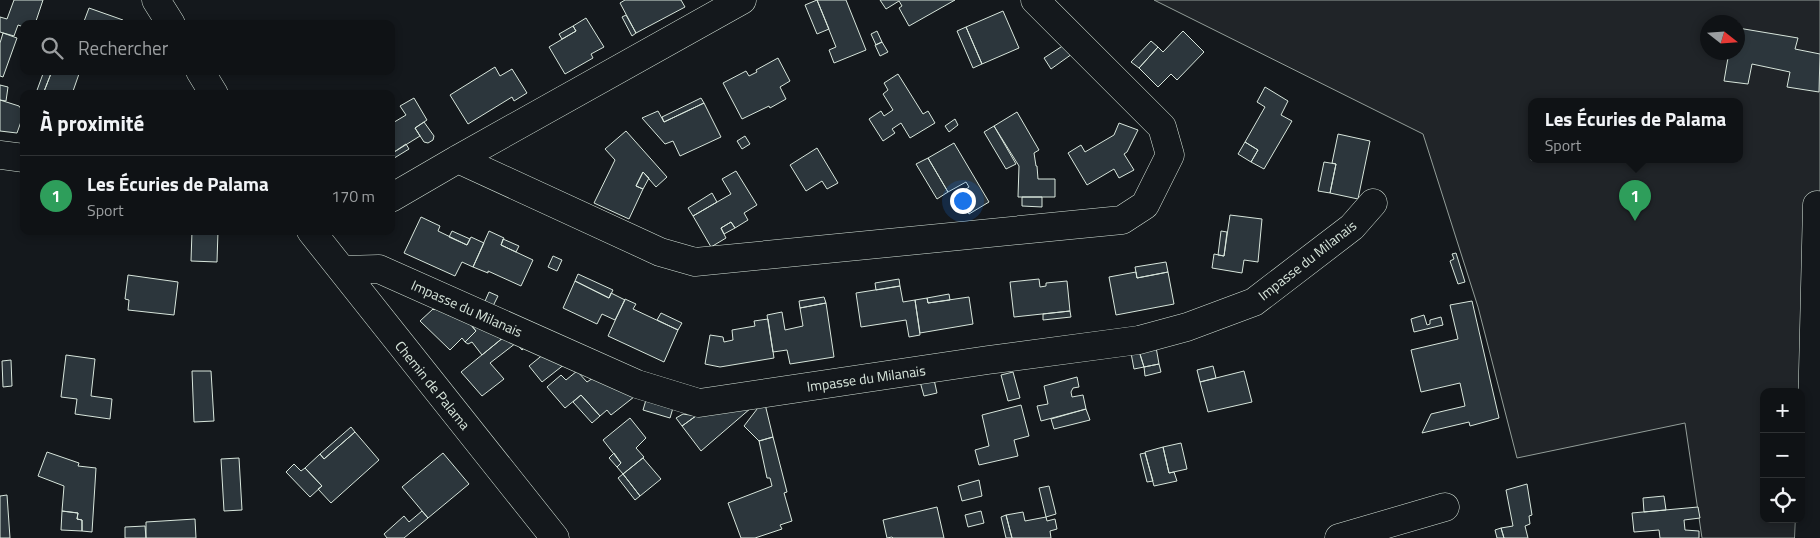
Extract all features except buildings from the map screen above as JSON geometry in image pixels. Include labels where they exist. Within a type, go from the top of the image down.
[{"type":"street","points":[[156,0],[168,20]]},
{"type":"street","points":[[395,196],[458,158],[742,0]]},
{"type":"street","points":[[458,158],[660,252],[694,262],[1122,220],[1145,204],[1170,155],[1162,127],[1035,0]]},
{"type":"street","points":[[202,75],[212,90]]},
{"type":"street","points":[[0,155],[20,158]]},
{"type":"street","name":"Impasse du Milanais","points":[[342,270],[379,270],[637,384],[699,403],[988,360],[1138,340],[1187,327],[1254,302],[1352,227],[1374,203]]},
{"type":"street","points":[[1809,538],[1817,205]]},
{"type":"street","name":"Chemin de Palama","points":[[322,235],[342,270],[555,538]]},
{"type":"street","points":[[1340,538],[1445,507]]},
{"type":"shaded area","points":[[1154,0],[1820,0],[1820,538],[1702,538],[1685,423],[1517,458],[1478,307],[1423,134]]},
{"type":"place","name":"Les Écuries de Palama","points":[[1635,221]]}]
